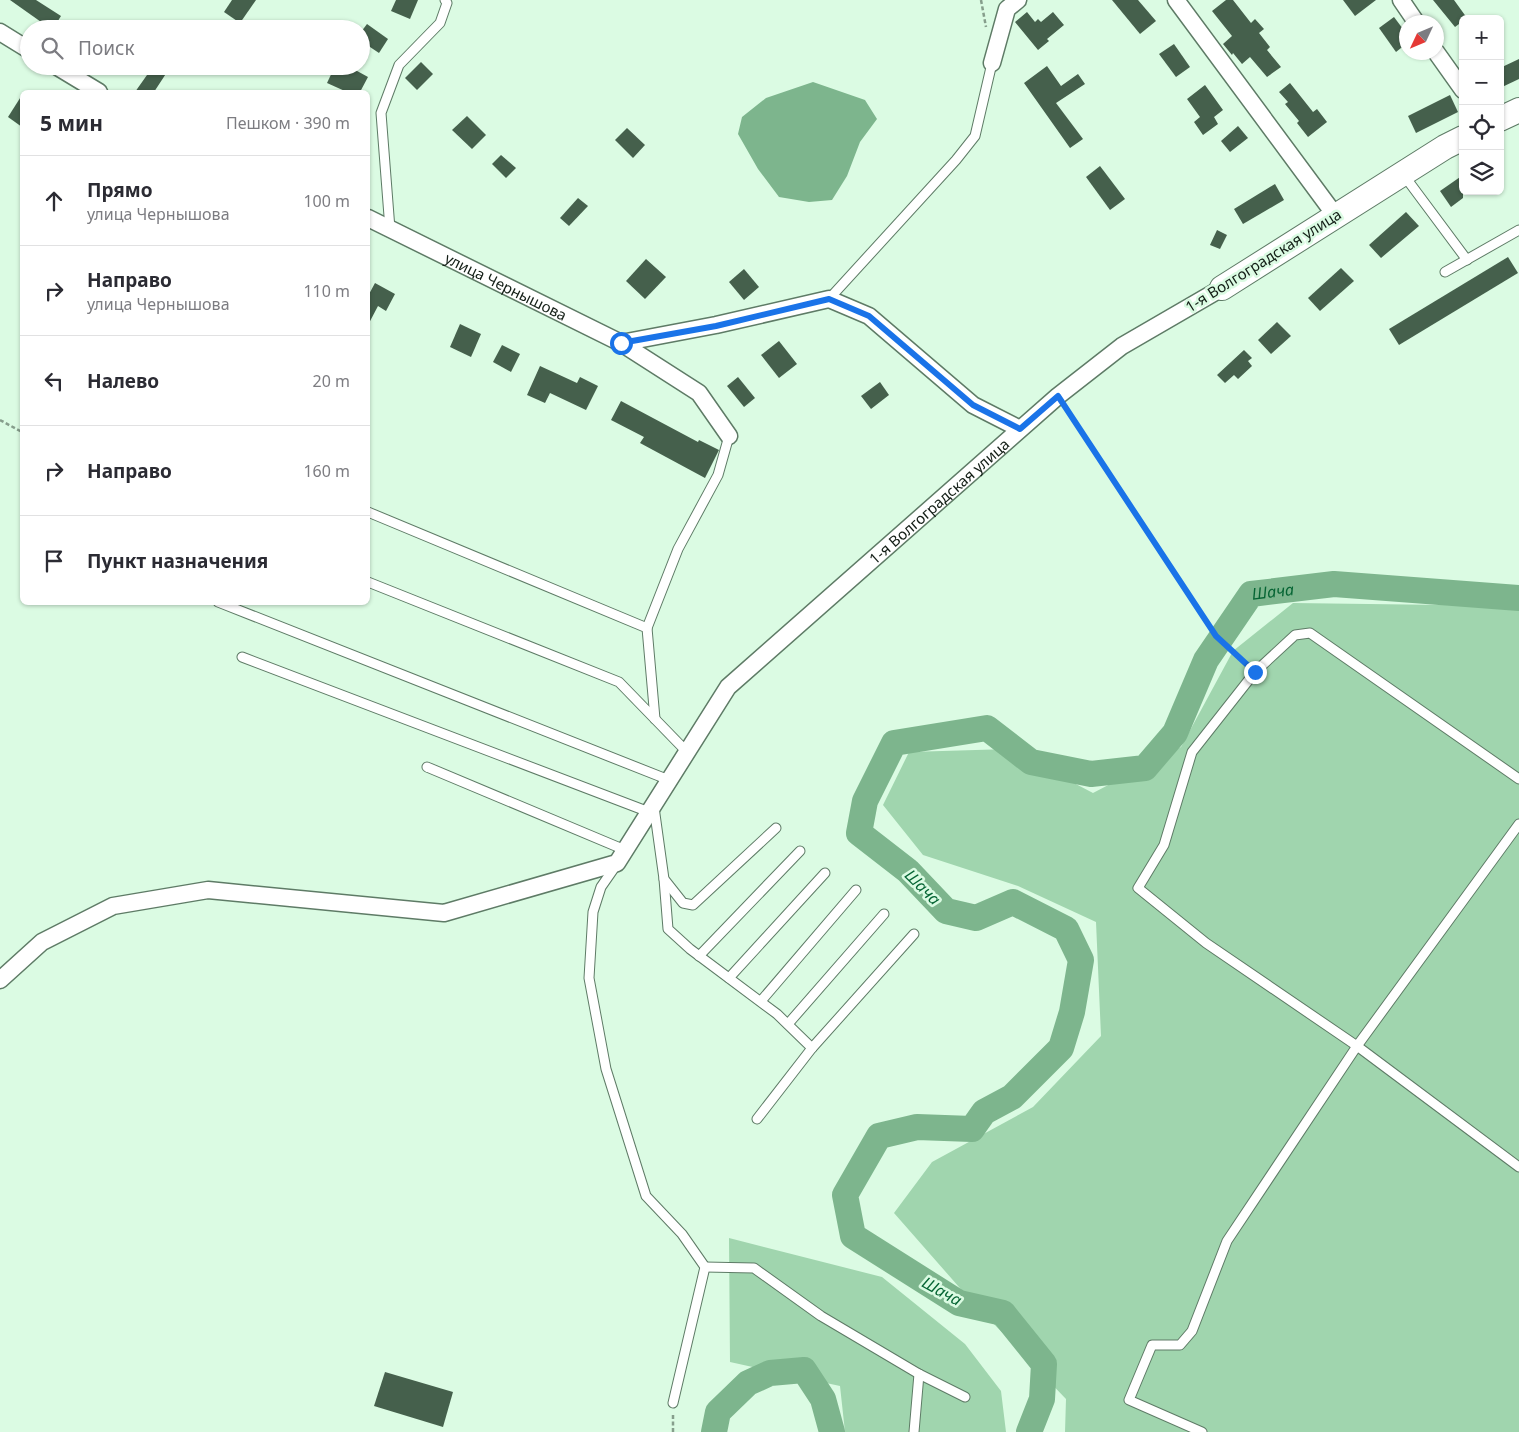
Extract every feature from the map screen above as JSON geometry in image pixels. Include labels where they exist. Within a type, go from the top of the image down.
[{"type":"street","points":[[992,64],[1007,9],[1018,0]]},
{"type":"street","points":[[1176,0],[1335,215]]},
{"type":"street","points":[[1401,0],[1411,15]]},
{"type":"street","points":[[0,32],[20,44]]},
{"type":"street","points":[[1442,60],[1459,84]]},
{"type":"street","points":[[71,75],[96,90]]},
{"type":"street","points":[[1504,117],[1519,110]]},
{"type":"street","name":"1-я Волгоградская улица","points":[[621,857],[728,687],[1058,396],[1122,346],[1222,288],[1335,215],[1459,140]]},
{"type":"street","name":"улица Чернышова","points":[[370,219],[621,343],[699,392],[729,436]]},
{"type":"street","points":[[621,343],[716,326],[829,299],[869,316],[973,405],[1020,429]]},
{"type":"street","points":[[0,980],[42,942],[113,906],[208,890],[444,913],[621,857]]},
{"type":"lane","points":[[390,229],[381,113],[399,65],[440,23],[447,3],[445,0]]},
{"type":"lane","points":[[829,299],[956,160],[974,136],[992,64]]},
{"type":"lane","points":[[1403,174],[1467,260]]},
{"type":"lane","points":[[1446,272],[1519,230]]},
{"type":"lane","points":[[654,719],[647,628],[678,548],[718,475],[729,436]]},
{"type":"lane","points":[[370,513],[647,628]]},
{"type":"lane","points":[[370,583],[619,682],[687,752]]},
{"type":"lane","points":[[226,605],[669,780]]},
{"type":"lane","points":[[1519,779],[1310,633],[1295,635],[1255,672],[1192,752],[1164,844],[1138,888],[1206,944],[1357,1046],[1519,1167]]},
{"type":"lane","points":[[242,657],[651,808],[664,879],[668,929],[699,956],[788,1024],[812,1048]]},
{"type":"lane","points":[[427,768],[621,857],[602,888],[593,912],[589,978],[606,1069],[646,1196],[682,1234],[705,1267],[674,1403]]},
{"type":"lane","points":[[1202,1432],[1130,1400],[1152,1345],[1180,1344],[1192,1331],[1227,1241],[1357,1046],[1519,824]]},
{"type":"lane","points":[[664,879],[683,903],[693,905],[776,828]]},
{"type":"lane","points":[[699,956],[800,851]]},
{"type":"lane","points":[[729,978],[825,873]]},
{"type":"lane","points":[[760,1001],[856,890]]},
{"type":"lane","points":[[788,1024],[884,914]]},
{"type":"lane","points":[[756,1119],[812,1048],[914,934]]},
{"type":"lane","points":[[705,1267],[754,1268],[821,1316],[918,1374],[965,1397]]},
{"type":"lane","points":[[914,1432],[918,1374]]},
{"type":"path","points":[[1058,396],[1216,636],[1255,672]]},
{"type":"path","points":[[0,420],[20,431]]},
{"type":"path","points":[[673,1432],[674,1403]]},
{"type":"shaded area","points":[[813,82],[865,100],[877,119],[860,142],[847,176],[832,200],[809,202],[779,197],[758,169],[738,134],[742,117],[766,98]]},
{"type":"shaded area","points":[[1293,603],[1519,606],[1519,1432],[1065,1432],[1066,1399],[966,1295],[894,1213],[932,1162],[1033,1107],[1101,1036],[1096,922],[1018,886],[923,855],[883,805],[909,752],[1009,749],[1093,793],[1181,747],[1233,651]]},
{"type":"shaded area","points":[[729,1238],[882,1277],[965,1344],[1001,1391],[1006,1432],[845,1432],[840,1386],[730,1362]]},
{"type":"building","points":[[10,0],[36,0],[61,16],[59,20],[38,20]]},
{"type":"building","points":[[232,0],[256,0],[242,20],[236,20],[224,12]]},
{"type":"building","points":[[396,0],[418,0],[410,19],[391,11]]},
{"type":"building","points":[[1112,0],[1138,0],[1156,21],[1140,34]]},
{"type":"building","points":[[1226,0],[1233,0],[1251,23],[1255,19],[1264,29],[1259,33],[1270,47],[1267,50],[1281,67],[1267,77],[1250,57],[1242,64],[1223,44],[1232,36],[1212,11]]},
{"type":"building","points":[[1343,0],[1376,0],[1355,16]]},
{"type":"building","points":[[1433,0],[1454,0],[1465,15],[1459,15],[1459,24],[1455,27]]},
{"type":"building","points":[[1027,12],[1035,22],[1038,19],[1041,22],[1053,12],[1064,25],[1047,39],[1049,41],[1038,50],[1015,22]]},
{"type":"building","points":[[1394,17],[1399,24],[1399,50],[1396,52],[1379,28]]},
{"type":"building","points":[[370,26],[388,39],[379,53],[370,47]]},
{"type":"building","points":[[1174,44],[1190,67],[1176,77],[1159,54]]},
{"type":"building","points":[[1519,59],[1519,79],[1504,86],[1504,66]]},
{"type":"building","points":[[421,62],[433,74],[417,90],[405,78]]},
{"type":"building","points":[[1047,66],[1061,86],[1078,74],[1085,84],[1056,103],[1083,139],[1070,148],[1024,83]]},
{"type":"building","points":[[147,75],[165,75],[155,90],[136,90]]},
{"type":"building","points":[[331,75],[364,75],[368,77],[361,90],[343,90],[327,83]]},
{"type":"building","points":[[1290,83],[1313,112],[1317,109],[1327,122],[1308,137],[1297,123],[1299,121],[1285,104],[1288,102],[1279,92]]},
{"type":"building","points":[[1205,85],[1223,110],[1214,117],[1218,124],[1203,135],[1194,122],[1200,117],[1187,99]]},
{"type":"building","points":[[1450,95],[1458,112],[1416,133],[1408,116]]},
{"type":"building","points":[[20,98],[20,126],[8,117]]},
{"type":"building","points":[[467,116],[486,135],[472,149],[452,130]]},
{"type":"building","points":[[1238,126],[1248,138],[1230,152],[1221,141]]},
{"type":"building","points":[[627,128],[645,145],[633,158],[615,140]]},
{"type":"building","points":[[501,155],[516,168],[506,178],[492,164]]},
{"type":"building","points":[[1100,166],[1125,199],[1110,210],[1086,177]]},
{"type":"building","points":[[1459,178],[1459,195],[1463,195],[1463,198],[1451,207],[1440,191]]},
{"type":"building","points":[[1275,184],[1284,200],[1243,224],[1234,209]]},
{"type":"building","points":[[578,198],[588,206],[569,226],[560,218]]},
{"type":"building","points":[[1406,212],[1419,226],[1381,258],[1369,245]]},
{"type":"building","points":[[1217,230],[1227,235],[1220,249],[1210,245]]},
{"type":"building","points":[[1508,257],[1518,273],[1399,345],[1389,329]]},
{"type":"building","points":[[646,259],[666,277],[645,299],[626,281]]},
{"type":"building","points":[[1341,268],[1354,281],[1320,311],[1308,298]]},
{"type":"building","points":[[744,269],[759,287],[744,300],[729,282]]},
{"type":"building","points":[[375,283],[395,294],[386,311],[378,306],[370,321],[370,292]]},
{"type":"building","points":[[1277,322],[1291,336],[1271,354],[1258,340]]},
{"type":"building","points":[[460,324],[481,334],[471,357],[450,347]]},
{"type":"building","points":[[779,341],[797,364],[779,378],[761,355]]},
{"type":"building","points":[[502,345],[520,354],[511,372],[493,362]]},
{"type":"building","points":[[1244,350],[1252,358],[1248,361],[1252,366],[1238,379],[1234,375],[1225,383],[1217,375]]},
{"type":"building","points":[[540,366],[577,383],[580,377],[598,386],[586,410],[550,393],[545,403],[527,395]]},
{"type":"building","points":[[738,377],[755,398],[744,407],[727,386]]},
{"type":"building","points":[[880,382],[889,395],[871,409],[861,396]]},
{"type":"building","points":[[621,401],[698,442],[699,440],[719,450],[705,478],[640,443],[644,437],[611,420]]},
{"type":"building","points":[[385,1372],[453,1392],[443,1427],[374,1406]]},
{"type":"waterway","name":"Шача","points":[[1029,1432],[1042,1399],[1044,1364],[1003,1313],[959,1303],[853,1236],[845,1195],[879,1136],[917,1127],[972,1129],[984,1112],[1012,1097],[1061,1048],[1072,1012],[1081,960],[1066,929],[1013,902],[976,918],[946,911],[908,871],[859,833],[865,801],[894,743],[987,728],[1031,762],[1091,774],[1145,768],[1175,733],[1206,660],[1251,594],[1334,584],[1519,598]]},
{"type":"waterway","name":"Шача","points":[[714,1432],[718,1412],[748,1383],[770,1373],[804,1370],[823,1399],[832,1432]]},
{"type":"route","points":[[621,343],[716,326],[829,299],[869,316],[973,405],[1020,429],[1058,396],[1216,636],[1255,672]]}]
